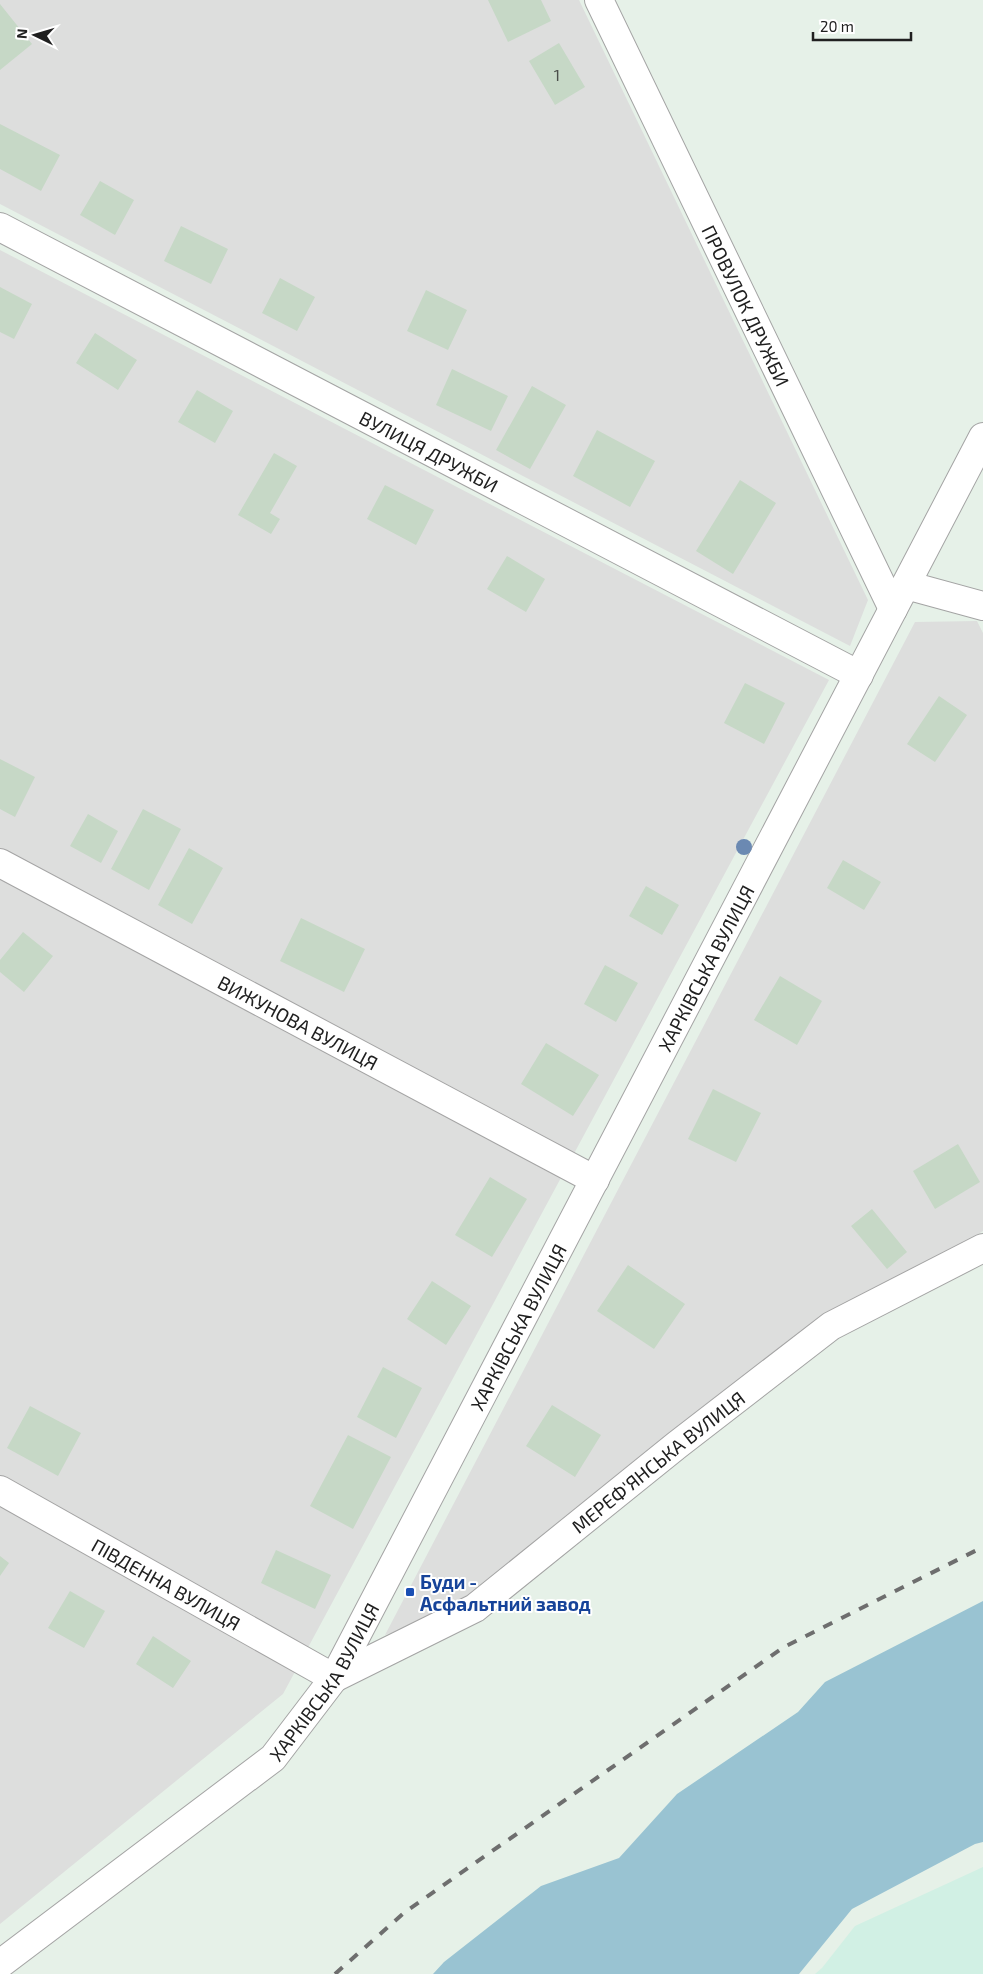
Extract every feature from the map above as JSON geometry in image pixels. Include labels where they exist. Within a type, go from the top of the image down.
[{"type":"street","name":"ПРОВУЛОК ДРУЖБИ","points":[[600,0],[893,609]]},
{"type":"street","name":"ВУЛИЦЯ ДРУЖБИ","points":[[0,227],[858,675]]},
{"type":"street","name":"ХАРКІВСЬКА ВУЛИЦЯ","points":[[0,1964],[273,1758],[334,1678],[983,437]]},
{"type":"street","points":[[906,584],[983,606]]},
{"type":"street","name":"ВИЖУНОВА ВУЛИЦЯ","points":[[0,863],[595,1180]]},
{"type":"street","name":"МЕРЕФ'ЯНСЬКА ВУЛИЦЯ","points":[[334,1678],[475,1608],[677,1445],[830,1326],[983,1248]]},
{"type":"street","name":"ПІВДЕННА ВУЛИЦЯ","points":[[0,1490],[334,1678]]},
{"type":"shaded area","points":[[0,0],[579,0],[868,600],[850,646],[0,204]]},
{"type":"shaded area","points":[[0,250],[829,680],[283,1694],[0,1924]]},
{"type":"shaded area","points":[[977,621],[983,633],[983,1231],[764,1365],[468,1607],[385,1635],[915,622]]},
{"type":"shaded area","points":[[983,1601],[983,1842],[975,1844],[852,1909],[799,1974],[433,1974],[444,1962],[541,1886],[619,1858],[677,1794],[798,1712],[825,1682]]},
{"type":"green space","points":[[983,1867],[983,1974],[815,1974],[822,1968],[855,1926]]},
{"type":"building","points":[[488,0],[541,0],[551,21],[508,42]]},
{"type":"building","points":[[0,4],[32,44],[0,70]]},
{"type":"building","points":[[559,43],[585,87],[555,105],[529,61]]},
{"type":"building","points":[[0,124],[60,155],[41,191],[0,169]]},
{"type":"building","points":[[100,181],[134,200],[115,235],[80,215]]},
{"type":"building","points":[[181,226],[228,249],[211,284],[164,261]]},
{"type":"building","points":[[280,278],[315,297],[297,331],[262,313]]},
{"type":"building","points":[[0,287],[32,304],[14,339],[0,332]]},
{"type":"building","points":[[426,290],[467,310],[448,350],[407,331]]},
{"type":"building","points":[[95,333],[137,360],[118,390],[76,363]]},
{"type":"building","points":[[452,369],[508,396],[491,431],[436,405]]},
{"type":"building","points":[[532,386],[566,405],[530,469],[496,450]]},
{"type":"building","points":[[197,390],[233,411],[215,443],[178,422]]},
{"type":"building","points":[[597,430],[655,461],[630,507],[573,476]]},
{"type":"building","points":[[274,453],[297,466],[270,513],[280,519],[271,534],[238,515]]},
{"type":"building","points":[[740,480],[776,503],[733,574],[696,551]]},
{"type":"building","points":[[385,485],[434,510],[416,545],[367,519]]},
{"type":"building","points":[[507,556],[545,579],[526,612],[487,589]]},
{"type":"building","points":[[745,683],[785,703],[764,744],[724,723]]},
{"type":"building","points":[[939,696],[967,715],[935,762],[907,744]]},
{"type":"building","points":[[0,759],[35,777],[15,817],[0,809]]},
{"type":"building","points":[[143,809],[181,829],[149,890],[111,869]]},
{"type":"building","points":[[88,814],[118,831],[101,863],[70,846]]},
{"type":"building","points":[[189,848],[223,868],[192,924],[158,905]]},
{"type":"building","points":[[843,860],[881,882],[864,910],[827,888]]},
{"type":"building","points":[[646,886],[679,905],[662,935],[629,916]]},
{"type":"building","points":[[301,918],[365,949],[344,992],[280,961]]},
{"type":"building","points":[[23,932],[53,956],[24,992],[0,972],[0,960]]},
{"type":"building","points":[[605,965],[638,983],[616,1022],[584,1004]]},
{"type":"building","points":[[780,976],[822,1001],[797,1045],[754,1020]]},
{"type":"building","points":[[546,1043],[599,1075],[573,1116],[521,1084]]},
{"type":"building","points":[[713,1089],[761,1113],[736,1162],[688,1139]]},
{"type":"building","points":[[958,1144],[980,1182],[935,1209],[913,1171]]},
{"type":"building","points":[[490,1177],[527,1199],[492,1257],[455,1235]]},
{"type":"building","points":[[872,1209],[907,1252],[887,1269],[851,1226]]},
{"type":"building","points":[[628,1265],[685,1304],[654,1349],[597,1311]]},
{"type":"building","points":[[432,1281],[471,1306],[446,1345],[407,1319]]},
{"type":"building","points":[[383,1367],[422,1388],[396,1438],[357,1417]]},
{"type":"building","points":[[552,1405],[601,1435],[575,1477],[526,1446]]},
{"type":"building","points":[[30,1406],[81,1433],[58,1476],[7,1448]]},
{"type":"building","points":[[348,1435],[391,1457],[353,1529],[310,1506]]},
{"type":"building","points":[[276,1550],[331,1575],[315,1609],[261,1583]]},
{"type":"building","points":[[0,1556],[9,1563],[0,1576]]},
{"type":"building","points":[[70,1591],[105,1611],[84,1648],[48,1628]]},
{"type":"building","points":[[153,1636],[191,1661],[173,1688],[136,1664]]},
{"type":"railway","points":[[335,1974],[405,1912],[784,1647],[983,1547]]},
{"type":"place","name":"Буди - Асфальтний завод","points":[[410,1592]]}]
